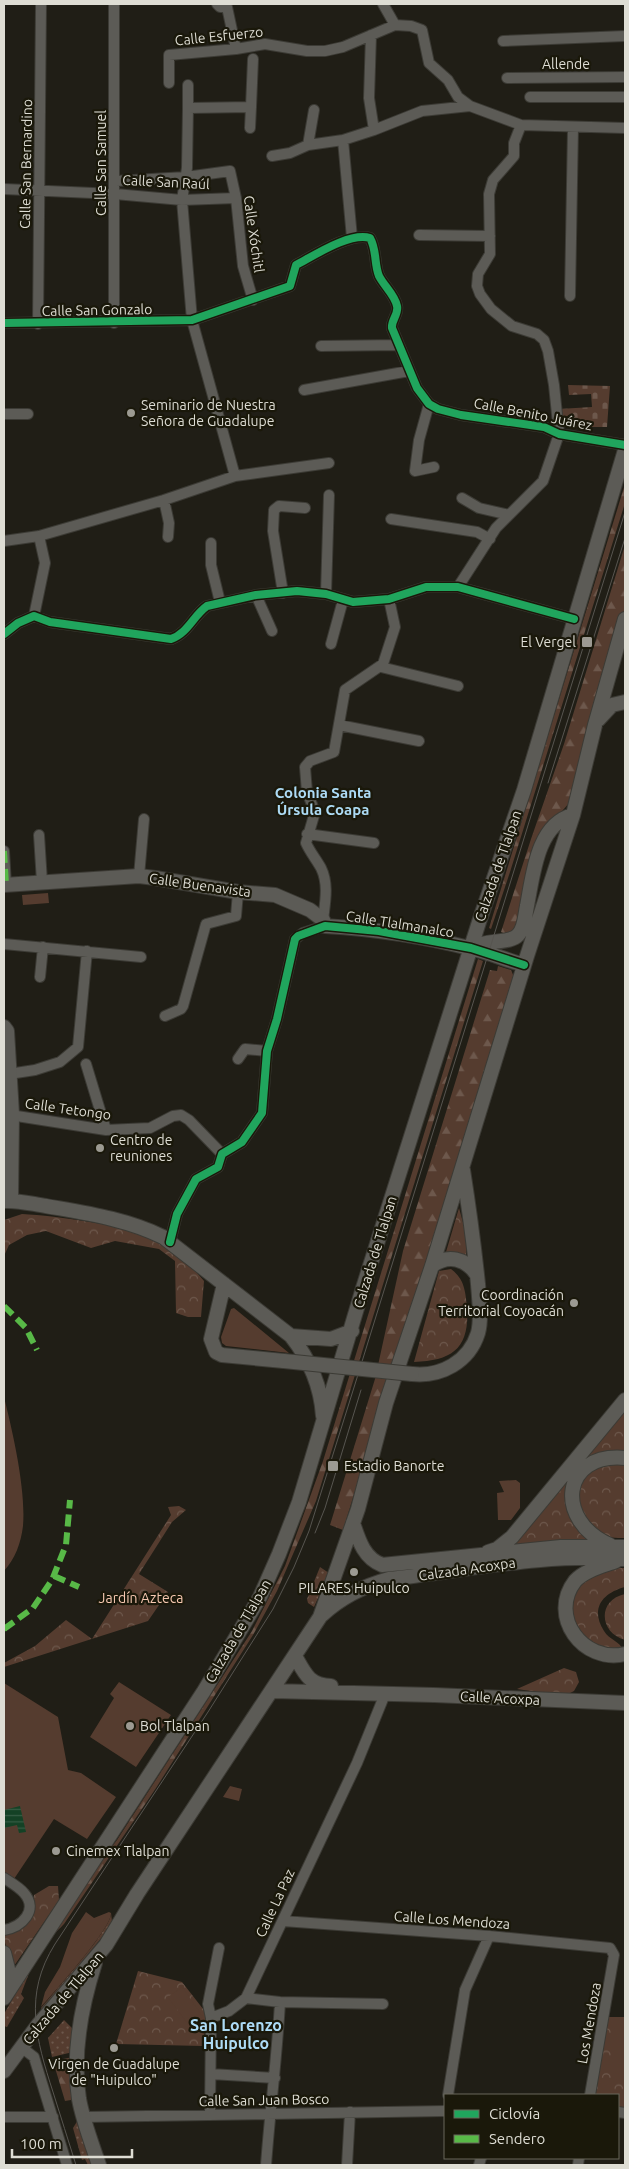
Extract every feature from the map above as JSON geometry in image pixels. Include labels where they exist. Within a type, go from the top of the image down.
[{"type":"main road","name":"Calzada de Tlalpan","points":[[4,1998],[204,1691],[260,1597],[279,1554],[299,1502],[352,1331],[366,1278],[471,948],[524,790],[625,450]]},
{"type":"main road","name":"Calzada de Tlalpan","points":[[4,2071],[38,2025],[97,1958],[320,1617],[352,1524],[386,1403],[432,1266],[524,966],[573,815],[595,725],[625,619]]},
{"type":"main road","points":[[595,725],[603,713],[612,705],[625,702]]},
{"type":"main road","points":[[471,948],[483,942],[511,940],[519,934],[525,918],[534,870],[546,835],[557,822],[573,815]]},
{"type":"main road","name":"Calle Buenavista","points":[[5,885],[139,876],[238,892],[275,895],[310,910],[324,923]]},
{"type":"main road","name":"Calle Tlalmanalco","points":[[324,923],[380,931],[471,948],[524,966]]},
{"type":"main road","points":[[4,1027],[7,1031],[9,1074],[7,1201],[69,1210],[129,1224],[155,1233],[170,1242],[291,1336],[305,1355],[315,1377],[321,1396],[323,1426]]},
{"type":"main road","points":[[224,1284],[211,1339],[216,1352],[222,1355],[412,1374],[427,1375],[442,1371],[460,1361],[470,1350],[479,1327],[477,1275],[472,1224],[462,1166]]},
{"type":"main road","points":[[432,1266],[445,1259],[457,1259],[470,1266],[477,1275]]},
{"type":"main road","points":[[291,1336],[331,1339],[352,1331]]},
{"type":"main road","points":[[478,1556],[497,1549],[512,1537],[625,1400]]},
{"type":"main road","points":[[622,1552],[601,1541],[584,1526],[574,1509],[571,1494],[577,1478],[591,1465],[610,1458],[625,1458]]},
{"type":"main road","name":"Calzada Acoxpa","points":[[352,1524],[366,1555],[373,1562],[382,1565],[560,1547],[622,1552]]},
{"type":"main road","points":[[622,1552],[576,1581],[567,1599],[566,1609],[571,1628],[582,1645],[591,1651],[604,1655],[615,1656],[625,1654]]},
{"type":"main road","name":"Calzada Acoxpa","points":[[320,1617],[335,1603],[353,1593],[372,1584],[389,1580],[547,1558],[622,1552]]},
{"type":"main road","name":"Calle Acoxpa","points":[[295,1656],[306,1675],[320,1685],[363,1688],[380,1694]]},
{"type":"main road","name":"Calle Acoxpa","points":[[272,1691],[625,1704]]},
{"type":"main road","points":[[4,1953],[12,1985]]},
{"type":"main road","points":[[97,1958],[83,2008],[78,2041],[78,2094],[99,2165]]},
{"type":"street","name":"Calle San Bernardino","points":[[38,324],[41,4]]},
{"type":"street","name":"Calle San Samuel","points":[[114,4],[116,181],[114,323]]},
{"type":"street","points":[[216,4],[220,7],[228,7],[236,49]]},
{"type":"street","points":[[383,4],[395,25],[411,26],[422,30],[429,63],[448,80],[458,97],[470,106],[521,125],[625,128]]},
{"type":"street","name":"Calle Esfuerzo","points":[[169,83],[170,55],[236,49],[265,44],[307,51],[325,51],[343,47],[395,25]]},
{"type":"street","points":[[371,35],[369,98],[374,130]]},
{"type":"street","points":[[504,41],[625,36]]},
{"type":"street","points":[[250,128],[254,60]]},
{"type":"street","name":"Allende","points":[[507,78],[625,77]]},
{"type":"street","points":[[188,85],[186,177],[182,200],[192,320],[235,476]]},
{"type":"street","points":[[530,97],[625,97]]},
{"type":"street","points":[[272,156],[290,153],[308,145],[343,140],[422,111],[470,106]]},
{"type":"street","points":[[188,108],[251,107]]},
{"type":"street","points":[[308,145],[314,110]]},
{"type":"street","points":[[458,587],[496,528],[543,481],[559,434],[554,384],[544,340],[537,334],[512,326],[491,309],[477,286],[478,274],[490,254],[489,194],[493,180],[514,156],[514,143],[521,125]]},
{"type":"street","points":[[570,296],[573,127]]},
{"type":"street","points":[[343,140],[352,238],[363,236],[370,238],[374,244],[379,275],[397,306],[397,312],[392,323],[399,345],[417,388],[429,404],[419,440],[415,471],[434,467]]},
{"type":"street","name":"Calle Xóchitl","points":[[186,177],[230,171],[236,198],[243,266],[253,300]]},
{"type":"street","points":[[116,181],[186,177]]},
{"type":"street","name":"Calle San Raúl","points":[[4,189],[115,194],[182,200],[236,198]]},
{"type":"street","points":[[419,235],[490,236]]},
{"type":"street","name":"Calle San Gonzalo","points":[[4,323],[114,323],[192,320],[290,286],[296,264],[352,238]]},
{"type":"street","points":[[322,346],[399,345]]},
{"type":"street","points":[[304,390],[409,371]]},
{"type":"street","name":"Calle Benito Juárez","points":[[429,404],[438,409],[460,415],[544,427],[559,434],[625,445]]},
{"type":"street","points":[[4,414],[28,414]]},
{"type":"street","points":[[4,541],[39,536],[164,500],[235,476],[329,462]]},
{"type":"street","points":[[326,594],[329,495]]},
{"type":"street","points":[[462,498],[479,508],[509,515]]},
{"type":"street","points":[[164,500],[169,523],[168,537]]},
{"type":"street","points":[[283,593],[273,531],[274,510],[279,506],[305,508]]},
{"type":"street","points":[[391,519],[476,532],[490,539]]},
{"type":"street","points":[[34,616],[45,564],[39,536]]},
{"type":"street","points":[[211,543],[211,565],[220,602]]},
{"type":"street","points":[[4,634],[18,623],[34,616],[50,622],[171,639],[184,632],[202,609],[220,602],[256,595],[310,591],[353,602],[389,599],[426,587],[458,587],[574,619]]},
{"type":"street","points":[[256,595],[272,632]]},
{"type":"street","points":[[170,1242],[177,1214],[196,1179],[218,1167],[222,1154],[242,1142],[262,1113],[266,1051],[277,1019],[295,939],[324,923],[326,895],[322,869],[306,843],[307,834],[315,812],[307,792],[306,767],[310,761],[334,752],[345,690],[381,666],[395,627],[389,599]]},
{"type":"street","points":[[330,644],[343,600]]},
{"type":"street","points":[[381,666],[458,686]]},
{"type":"street","points":[[339,725],[419,741]]},
{"type":"street","points":[[139,876],[144,819]]},
{"type":"street","points":[[307,834],[374,842]]},
{"type":"street","points":[[39,836],[42,882]]},
{"type":"street","points":[[4,851],[5,885]]},
{"type":"street","points":[[165,1016],[181,1009],[183,1006],[206,924],[236,916],[238,892]]},
{"type":"street","points":[[4,944],[141,957]]},
{"type":"street","points":[[40,977],[42,947]]},
{"type":"street","points":[[9,1074],[35,1070],[60,1062],[78,1047],[87,951]]},
{"type":"street","points":[[238,1059],[245,1049],[266,1051]]},
{"type":"street","points":[[86,1064],[106,1130]]},
{"type":"street","name":"Calle Tetongo","points":[[8,1114],[106,1130],[150,1128],[173,1116],[181,1115],[189,1120],[222,1154]]},
{"type":"street","name":"Calle La Paz","points":[[211,2018],[229,2011],[246,1998],[361,1754],[380,1694]]},
{"type":"street","points":[[4,1878],[23,1892],[28,1899],[29,1906],[26,1919],[4,1930]]},
{"type":"street","name":"Calle Los Mendoza","points":[[283,1921],[606,1946],[614,1954]]},
{"type":"street","points":[[448,2094],[465,1990],[489,1936]]},
{"type":"street","points":[[210,2115],[211,2018],[208,2004],[219,1948]]},
{"type":"street","name":"Los Mendoza","points":[[590,2094],[614,1954]]},
{"type":"street","points":[[246,1998],[280,2002],[382,2004]]},
{"type":"street","points":[[266,2165],[275,2078],[280,2002]]},
{"type":"street","points":[[21,2047],[34,2057],[67,2165]]},
{"type":"street","points":[[211,2074],[275,2078]]},
{"type":"street","name":"Calle San Juan Bosco","points":[[84,2117],[444,2111]]},
{"type":"street","points":[[347,2165],[350,2112]]},
{"type":"street","points":[[4,2117],[52,2117]]},
{"type":"green space","points":[[568,385],[610,386],[607,427],[560,427],[559,409],[592,407],[591,394],[569,395]]},
{"type":"green space","points":[[625,484],[625,503],[491,929],[489,928]]},
{"type":"green space","points":[[625,545],[625,608],[570,802],[556,818],[519,927],[508,935],[501,932],[564,744]]},
{"type":"green space","points":[[48,893],[49,903],[23,905],[22,895]]},
{"type":"green space","points":[[478,959],[483,961],[316,1501],[277,1591],[253,1635],[156,1788],[64,1924],[49,1939],[87,1880],[117,1840],[252,1631],[285,1566],[323,1461]]},
{"type":"green space","points":[[498,966],[511,970],[514,977],[343,1530],[330,1525],[375,1379],[403,1251],[490,970],[497,971]]},
{"type":"green space","points":[[459,1208],[467,1237],[466,1257],[446,1252]]},
{"type":"green space","points":[[22,1214],[72,1219],[111,1226],[144,1235],[164,1245],[182,1258],[204,1281],[201,1317],[188,1317],[176,1313],[175,1261],[159,1249],[115,1241],[91,1248],[46,1231],[27,1235],[9,1245],[4,1256],[4,1220]]},
{"type":"green space","points":[[451,1269],[459,1277],[463,1285],[467,1306],[466,1332],[457,1349],[449,1355],[440,1359],[414,1362],[439,1271]]},
{"type":"green space","points":[[234,1308],[289,1353],[226,1346],[222,1343],[221,1337],[231,1309]]},
{"type":"green space","points":[[4,1397],[18,1462],[23,1496],[23,1526],[19,1545],[4,1571]]},
{"type":"green space","points":[[625,1406],[625,1452],[602,1454],[570,1481],[565,1494],[568,1506],[589,1539],[509,1546],[528,1529]]},
{"type":"green space","points":[[625,1462],[625,1538],[608,1537],[599,1533],[585,1520],[577,1503],[579,1485],[584,1477],[596,1468],[612,1463]]},
{"type":"green space","points":[[516,1480],[520,1483],[520,1508],[511,1520],[498,1520],[497,1493],[504,1492],[499,1481]]},
{"type":"green space","name":"Jardín Azteca","points":[[179,1506],[186,1510],[172,1522],[139,1574],[168,1592],[148,1621],[92,1639],[171,1515],[168,1507]]},
{"type":"green space","points":[[320,1567],[329,1573],[314,1607],[308,1603],[307,1599]]},
{"type":"green space","points":[[607,1568],[625,1568],[625,1587],[610,1593],[605,1598],[598,1609],[598,1616],[606,1634],[619,1644],[623,1650],[599,1651],[573,1625],[571,1603],[582,1581]]},
{"type":"green space","points":[[625,1594],[625,1640],[610,1631],[605,1617],[606,1609],[610,1603],[616,1597]]},
{"type":"green space","points":[[66,1620],[92,1639],[4,1667],[4,1663],[35,1646]]},
{"type":"green space","points":[[564,1668],[576,1672],[579,1682],[574,1691],[564,1696],[517,1689]]},
{"type":"green space","name":"Bol Tlalpan","points":[[119,1682],[171,1715],[136,1767],[90,1737],[114,1698],[110,1694]]},
{"type":"green space","points":[[4,1683],[58,1717],[68,1770],[81,1773],[116,1797],[87,1839],[54,1819],[14,1879],[4,1874]]},
{"type":"green space","points":[[230,1786],[242,1789],[239,1801],[223,1797]]},
{"type":"green space","points":[[49,1886],[58,1886],[59,1900],[12,1969],[4,1933],[30,1917],[34,1895]]},
{"type":"green space","points":[[86,1912],[94,1918],[109,1912],[111,1913],[109,1921],[93,1945],[41,2007],[45,1992],[60,1967],[72,1933]]},
{"type":"green space","points":[[111,1913],[112,1921],[103,1936],[42,2010],[41,2008],[93,1945],[109,1921]]},
{"type":"green space","points":[[33,1963],[21,1994],[24,1998],[7,2027],[4,2026],[4,2014]]},
{"type":"green space","points":[[138,1971],[182,1982],[207,2014],[203,2046],[116,2044]]},
{"type":"green space","points":[[182,1987],[203,2017],[190,2027],[168,1997]]},
{"type":"green space","points":[[605,2017],[625,2017],[625,2111],[619,2111],[619,2094],[593,2094]]},
{"type":"green space","points":[[611,2017],[625,2017],[625,2068],[611,2068]]},
{"type":"green space","points":[[64,2020],[74,2030],[73,2052],[52,2057],[48,2038]]},
{"type":"green space","points":[[73,2057],[77,2099],[65,2101],[53,2061]]},
{"type":"green space","points":[[78,2120],[93,2165],[88,2165],[85,2159],[82,2160],[73,2128]]},
{"type":"shaded area","points":[[20,1806],[26,1832],[19,1833],[17,1825],[4,1828],[4,1810]]},
{"type":"tram line","points":[[76,2165],[47,2073],[38,2035],[36,1999],[39,1981],[45,1963],[55,1944],[208,1712],[273,1609],[309,1531],[625,512]]},
{"type":"tram line","points":[[548,783],[625,538]]},
{"type":"tram line","points":[[315,1533],[325,1508],[361,1390]]},
{"type":"marked path","points":[[4,851],[6,885]]},
{"type":"marked path","points":[[4,1306],[26,1328],[37,1350]]},
{"type":"marked path","points":[[4,1629],[33,1608],[52,1580],[66,1545],[70,1500]]},
{"type":"marked path","points":[[54,1576],[79,1587]]},
{"type":"cycle path","points":[[4,323],[192,320],[290,286],[296,265],[322,250],[343,241],[353,238],[370,238],[374,247],[379,276],[394,298],[397,306],[392,328],[417,388],[429,404],[438,409],[461,415],[544,427],[559,434],[625,445]]},
{"type":"cycle path","points":[[4,634],[18,623],[34,616],[50,622],[171,639],[182,633],[207,606],[256,595],[297,591],[326,594],[353,602],[389,599],[426,587],[458,587],[574,619]]},
{"type":"cycle path","points":[[170,1242],[177,1214],[196,1179],[218,1167],[222,1154],[242,1142],[262,1113],[267,1051],[277,1019],[295,939],[298,936],[325,926],[379,931],[471,948],[524,965]]},
{"type":"place","name":"Seminario de Nuestra Señora de Guadalupe","points":[[131,413]]},
{"type":"place","name":"El Vergel","points":[[587,642]]},
{"type":"place","name":"Centro de reuniones","points":[[100,1148]]},
{"type":"place","name":"Coordinación Territorial Coyoacán","points":[[574,1303]]},
{"type":"place","name":"Estadio Banorte","points":[[333,1466]]},
{"type":"place","name":"PILARES Huipulco","points":[[354,1572]]},
{"type":"place","name":"Bol Tlalpan","points":[[130,1726]]},
{"type":"place","name":"Cinemex Tlalpan","points":[[56,1851]]},
{"type":"place","name":"Virgen de Guadalupe de \"Huipulco\"","points":[[114,2048]]},
{"type":"district","name":"Colonia Santa Úrsula Coapa","points":[[323,800]]},
{"type":"district","name":"San Lorenzo Huipulco","points":[[236,2034]]}]
